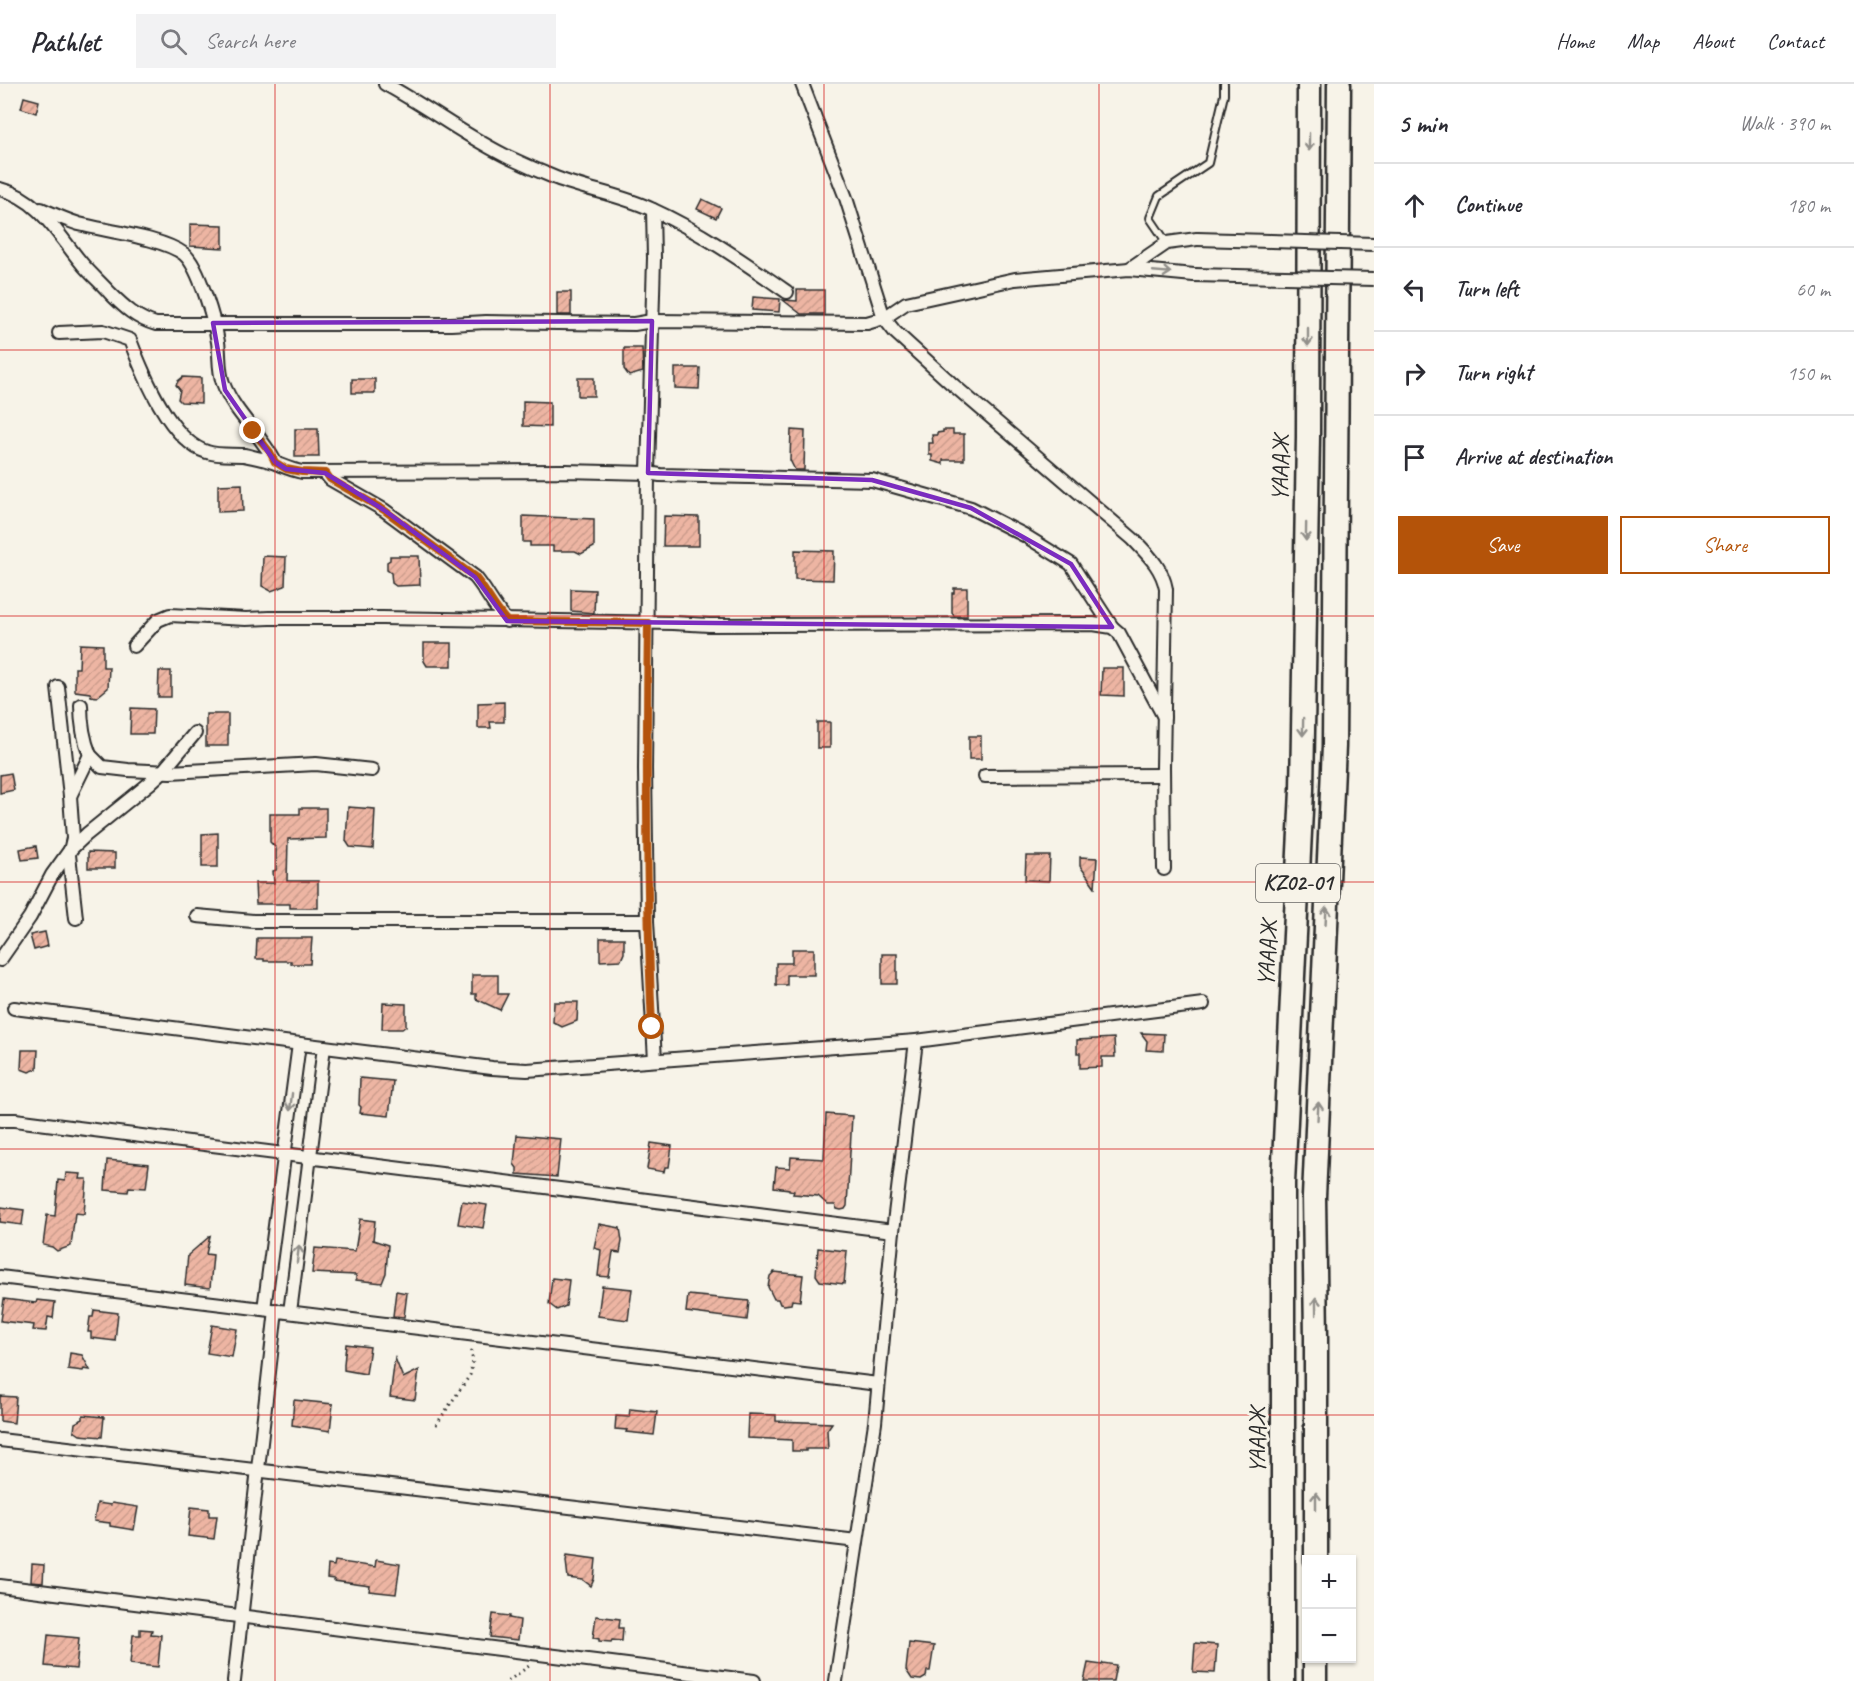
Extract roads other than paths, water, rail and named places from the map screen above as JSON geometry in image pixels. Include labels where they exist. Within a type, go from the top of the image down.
[{"type":"highway","name":"ҮАААЖ","points":[[1283,1681],[1283,1183],[1302,790],[1308,436],[1309,84]]},
{"type":"highway","name":"KZ02-01","points":[[1316,1555],[1314,1197],[1334,746],[1339,84]]},
{"type":"highway","points":[[1315,1663],[1315,1681]]},
{"type":"street","points":[[385,84],[479,143],[512,159],[557,178],[635,202],[653,210],[724,248],[787,292]]},
{"type":"street","points":[[802,84],[846,198],[884,318],[895,332],[951,382],[1133,539],[1155,563],[1163,576],[1166,589],[1164,869]]},
{"type":"street","points":[[0,189],[19,196],[36,208],[51,223],[84,266],[125,309],[145,321],[156,324],[634,324],[652,321],[867,323],[884,318],[906,303],[1015,279],[1129,269],[1194,275],[1374,279]]},
{"type":"street","points":[[36,208],[76,223],[157,242],[183,254],[194,265],[218,341],[221,379],[225,390],[275,462]]},
{"type":"street","points":[[653,210],[645,769],[647,921],[655,1060]]},
{"type":"street","points":[[1129,269],[1167,243],[1197,239],[1374,244]]},
{"type":"street","points":[[59,333],[103,331],[130,340],[142,372],[158,402],[180,434],[192,445],[207,452],[244,455],[275,462],[286,469],[326,473],[496,471],[872,480],[971,508],[1071,564],[1112,627],[1119,633],[1164,717]]},
{"type":"street","points":[[326,473],[330,479],[384,510],[475,577],[487,591],[497,611],[507,621]]},
{"type":"street","points":[[134,646],[158,620],[170,615],[246,619],[382,618],[709,625],[1000,623],[1093,624],[1112,627]]},
{"type":"street","points":[[58,687],[70,796],[72,838],[69,855],[76,918]]},
{"type":"street","points":[[81,705],[81,723],[85,744],[90,755],[102,767],[163,771],[316,764],[372,770]]},
{"type":"street","points":[[0,960],[30,917],[52,875],[70,850],[163,771],[195,733]]},
{"type":"street","points":[[70,796],[90,755]]},
{"type":"street","points":[[985,776],[1163,775]]},
{"type":"street","points":[[197,916],[253,921],[647,921]]},
{"type":"street","points":[[14,1008],[492,1068],[527,1070],[916,1041],[1203,1004]]},
{"type":"street","points":[[836,1681],[875,1423],[893,1231],[916,1041]]},
{"type":"street","points":[[234,1681],[258,1471],[284,1154],[299,1044]]},
{"type":"street","points":[[290,1312],[324,1047]]},
{"type":"street","points":[[0,1120],[15,1120],[893,1231]]},
{"type":"street","points":[[0,1277],[878,1384]]},
{"type":"street","points":[[0,1440],[857,1541]]},
{"type":"street","points":[[0,1586],[754,1681]]},
{"type":"lane","points":[[1167,243],[1150,218],[1159,196],[1208,163],[1224,95],[1224,84]]}]
